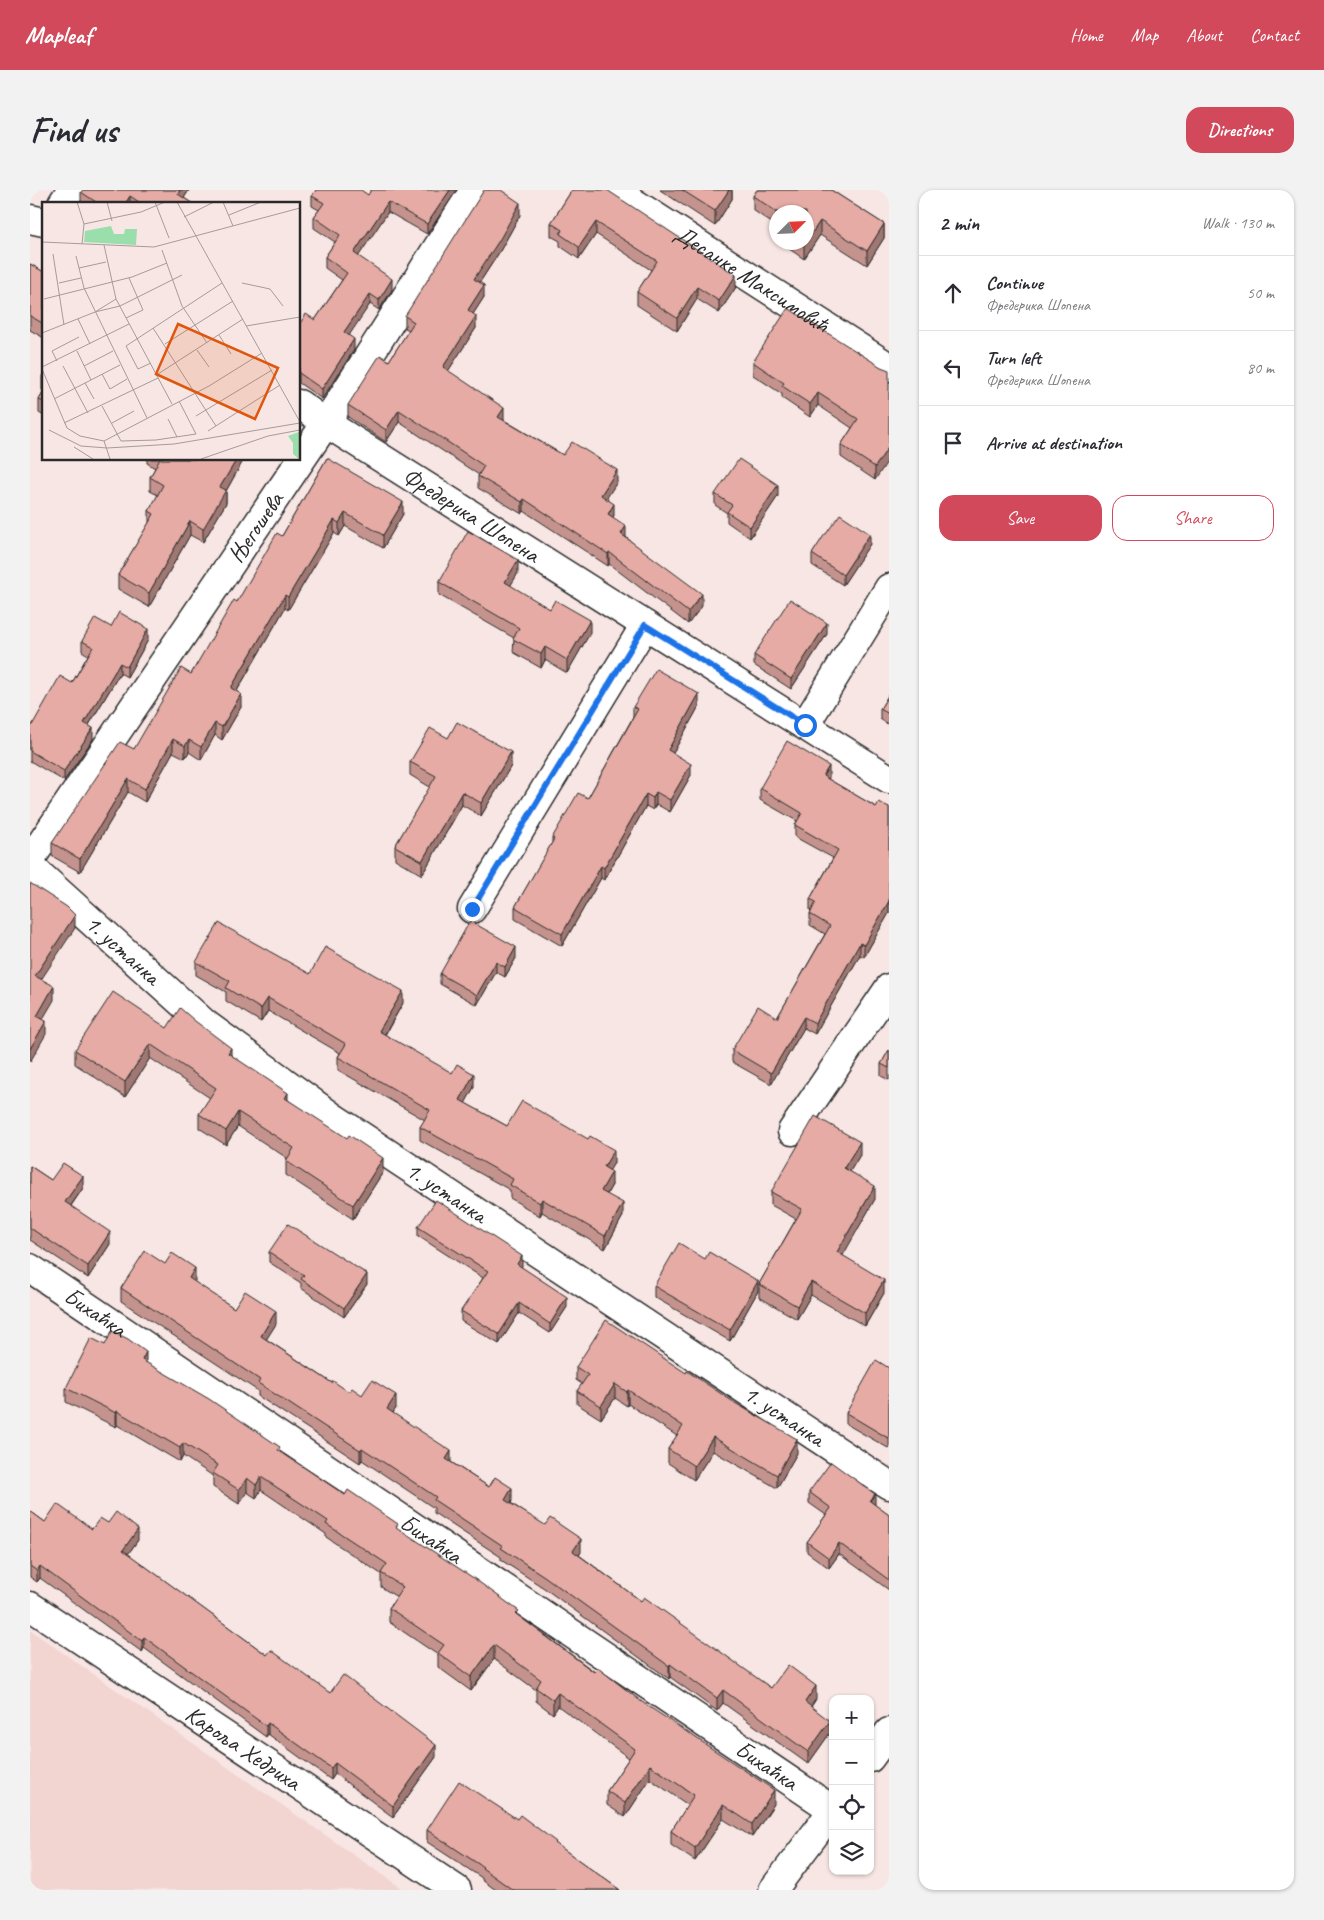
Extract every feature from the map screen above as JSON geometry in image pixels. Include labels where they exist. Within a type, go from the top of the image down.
[{"type":"street","points":[[63,202],[70,190]]},
{"type":"street","name":"Његошева","points":[[30,860],[326,423],[474,190]]},
{"type":"street","name":"Десанке Максимовић","points":[[614,190],[889,367]]},
{"type":"street","name":"Фредерика Шопена","points":[[300,405],[326,423],[889,778]]},
{"type":"street","points":[[805,725],[889,588]]},
{"type":"street","points":[[472,909],[645,625]]},
{"type":"street","name":"1. устанка","points":[[30,866],[204,1023],[334,1118],[889,1485]]},
{"type":"street","points":[[792,1131],[889,988]]},
{"type":"street","name":"Бихаћка","points":[[30,1268],[829,1807]]},
{"type":"street","name":"Кароља Хедриха","points":[[30,1606],[457,1890]]},
{"type":"street","points":[[874,1753],[889,1732]]},
{"type":"street","points":[[774,1890],[829,1815]]},
{"type":"shaded area","points":[[30,1630],[404,1890],[30,1890]]},
{"type":"building","points":[[83,190],[180,190],[178,194],[190,202],[139,202],[130,196],[126,202],[96,202],[81,192]]},
{"type":"building","points":[[316,190],[361,190],[368,195],[371,190],[450,190],[427,224],[388,202],[354,253],[392,279],[379,300],[370,294],[344,332],[354,339],[322,389],[300,374],[300,323],[306,314],[315,320],[347,273],[325,257],[340,235],[314,217],[324,203],[312,196]]},
{"type":"building","points":[[484,190],[501,190],[520,203],[500,239],[474,279],[484,285],[468,310],[476,316],[443,367],[504,408],[498,417],[563,455],[572,442],[617,470],[601,495],[614,504],[608,514],[626,526],[621,534],[702,594],[688,612],[609,552],[608,554],[524,499],[522,502],[478,476],[484,466],[399,410],[386,430],[348,405],[380,355],[389,361],[414,322],[405,316]]},
{"type":"building","points":[[572,190],[607,190],[736,275],[719,301],[697,287],[677,318],[637,292],[657,261],[596,222],[579,247],[560,234],[562,230],[551,223]]},
{"type":"building","points":[[682,190],[729,190],[715,211]]},
{"type":"building","points":[[757,190],[831,190],[884,224],[867,251],[820,221],[814,230],[814,205],[769,205],[769,207],[753,196]]},
{"type":"building","points":[[30,264],[42,271],[42,323],[30,316]]},
{"type":"building","points":[[788,308],[881,367],[889,370],[889,446],[875,467],[841,445],[858,419],[818,393],[810,404],[782,386],[784,383],[753,362]]},
{"type":"building","points":[[327,458],[403,502],[383,535],[345,513],[339,523],[334,520],[288,597],[285,595],[231,688],[241,694],[222,727],[215,723],[201,747],[189,740],[185,746],[173,739],[145,789],[128,779],[80,859],[52,843],[120,742],[134,749],[181,668],[191,674],[234,600],[237,602],[277,533],[282,536]]},
{"type":"building","points":[[739,459],[778,485],[750,527],[727,512],[732,505],[715,494]]},
{"type":"building","points":[[159,460],[236,460],[220,487],[226,490],[203,529],[190,521],[149,593],[118,575],[154,514],[149,511],[163,485],[150,477]]},
{"type":"building","points":[[840,514],[870,534],[843,575],[812,554]]},
{"type":"building","points":[[468,531],[518,560],[505,582],[550,609],[555,600],[590,620],[567,660],[545,647],[541,654],[513,639],[519,628],[439,582]]},
{"type":"building","points":[[790,599],[827,623],[791,679],[754,655]]},
{"type":"building","points":[[119,612],[148,629],[127,667],[120,663],[84,723],[93,728],[64,771],[30,751],[30,729],[60,676],[72,683],[93,647],[82,641],[95,618],[111,627]]},
{"type":"building","points":[[656,669],[699,694],[668,750],[691,764],[670,800],[656,792],[653,798],[646,794],[604,868],[601,866],[562,934],[515,907],[578,793],[588,798],[638,709],[633,707]]},
{"type":"building","points":[[889,694],[889,714],[880,709]]},
{"type":"building","points":[[457,722],[511,752],[481,803],[462,792],[422,861],[395,846],[436,776],[410,762],[430,728],[448,738]]},
{"type":"building","points":[[787,741],[829,766],[823,776],[876,807],[879,802],[889,807],[889,901],[864,945],[860,943],[815,1023],[804,1017],[771,1073],[732,1050],[758,1006],[777,1018],[830,926],[810,914],[816,902],[810,899],[838,850],[795,825],[802,813],[760,788]]},
{"type":"building","points":[[30,883],[67,907],[75,915],[35,976],[54,986],[37,1016],[46,1021],[30,1049]]},
{"type":"building","points":[[470,921],[516,947],[505,967],[496,962],[477,995],[440,974]]},
{"type":"building","points":[[219,923],[310,974],[325,947],[403,991],[379,1031],[452,1073],[457,1064],[474,1074],[460,1100],[507,1126],[522,1101],[588,1139],[590,1136],[614,1150],[604,1167],[612,1172],[601,1191],[623,1203],[605,1236],[542,1199],[540,1203],[510,1185],[513,1179],[420,1127],[430,1110],[338,1057],[346,1044],[268,998],[261,1009],[226,988],[230,981],[196,962]]},
{"type":"building","points":[[113,992],[167,1028],[180,1008],[231,1048],[228,1053],[288,1093],[285,1098],[347,1138],[349,1135],[383,1158],[353,1205],[286,1161],[294,1148],[238,1112],[226,1131],[199,1114],[216,1088],[150,1044],[125,1082],[75,1050]]},
{"type":"building","points":[[889,1050],[889,1068],[881,1064]]},
{"type":"building","points":[[815,1116],[860,1142],[844,1168],[875,1186],[837,1252],[884,1280],[865,1313],[811,1282],[797,1306],[759,1284],[802,1209],[771,1192]]},
{"type":"building","points":[[63,1163],[83,1176],[65,1202],[110,1232],[88,1266],[30,1228],[30,1166],[51,1180]]},
{"type":"building","points":[[436,1200],[522,1256],[517,1264],[567,1297],[550,1324],[519,1303],[499,1334],[461,1311],[488,1271],[418,1227]]},
{"type":"building","points":[[288,1224],[367,1274],[344,1308],[301,1279],[304,1275],[269,1252]]},
{"type":"building","points":[[679,1243],[705,1259],[709,1252],[758,1281],[730,1330],[654,1286]]},
{"type":"building","points":[[145,1251],[165,1264],[172,1253],[195,1268],[189,1278],[234,1308],[245,1291],[276,1311],[261,1336],[332,1383],[333,1381],[349,1392],[352,1388],[362,1395],[372,1380],[396,1395],[387,1409],[451,1451],[446,1459],[489,1487],[495,1477],[512,1488],[505,1500],[545,1525],[550,1518],[581,1539],[573,1551],[641,1601],[644,1597],[771,1688],[788,1665],[816,1686],[805,1702],[829,1720],[829,1722],[808,1752],[723,1690],[717,1698],[670,1664],[669,1666],[544,1576],[501,1548],[503,1546],[434,1500],[436,1497],[258,1383],[260,1380],[121,1288]]},
{"type":"building","points":[[606,1320],[686,1373],[687,1371],[735,1403],[797,1439],[777,1475],[713,1437],[694,1466],[668,1449],[683,1426],[628,1390],[627,1392],[615,1384],[601,1406],[577,1391],[588,1375],[576,1367]]},
{"type":"building","points":[[112,1331],[128,1339],[146,1352],[142,1360],[209,1399],[280,1447],[278,1450],[345,1495],[348,1490],[398,1524],[396,1527],[472,1577],[519,1611],[516,1614],[594,1672],[598,1668],[642,1702],[774,1790],[752,1824],[723,1805],[695,1848],[671,1831],[694,1795],[650,1765],[625,1803],[607,1791],[635,1749],[558,1693],[553,1700],[536,1688],[541,1680],[494,1645],[471,1677],[438,1653],[444,1645],[389,1608],[403,1587],[381,1573],[387,1564],[326,1524],[328,1521],[261,1477],[256,1485],[247,1478],[239,1490],[213,1473],[218,1465],[183,1443],[180,1448],[117,1411],[116,1413],[66,1388],[91,1338],[105,1345]]},
{"type":"building","points":[[876,1360],[889,1368],[888,1438],[846,1413]]},
{"type":"building","points":[[831,1462],[875,1494],[870,1501],[889,1515],[889,1580],[839,1543],[829,1558],[807,1542],[831,1508],[809,1492]]},
{"type":"building","points":[[57,1504],[92,1529],[100,1518],[108,1523],[116,1512],[138,1529],[123,1550],[267,1655],[271,1650],[330,1693],[343,1675],[436,1745],[393,1806],[335,1763],[331,1768],[268,1723],[266,1726],[144,1637],[142,1641],[40,1566],[37,1571],[30,1566],[30,1511],[45,1522]]},
{"type":"building","points":[[459,1781],[517,1819],[520,1815],[620,1890],[513,1890],[483,1867],[427,1830]]},
{"type":"route","points":[[472,909],[645,625],[805,725]]}]
